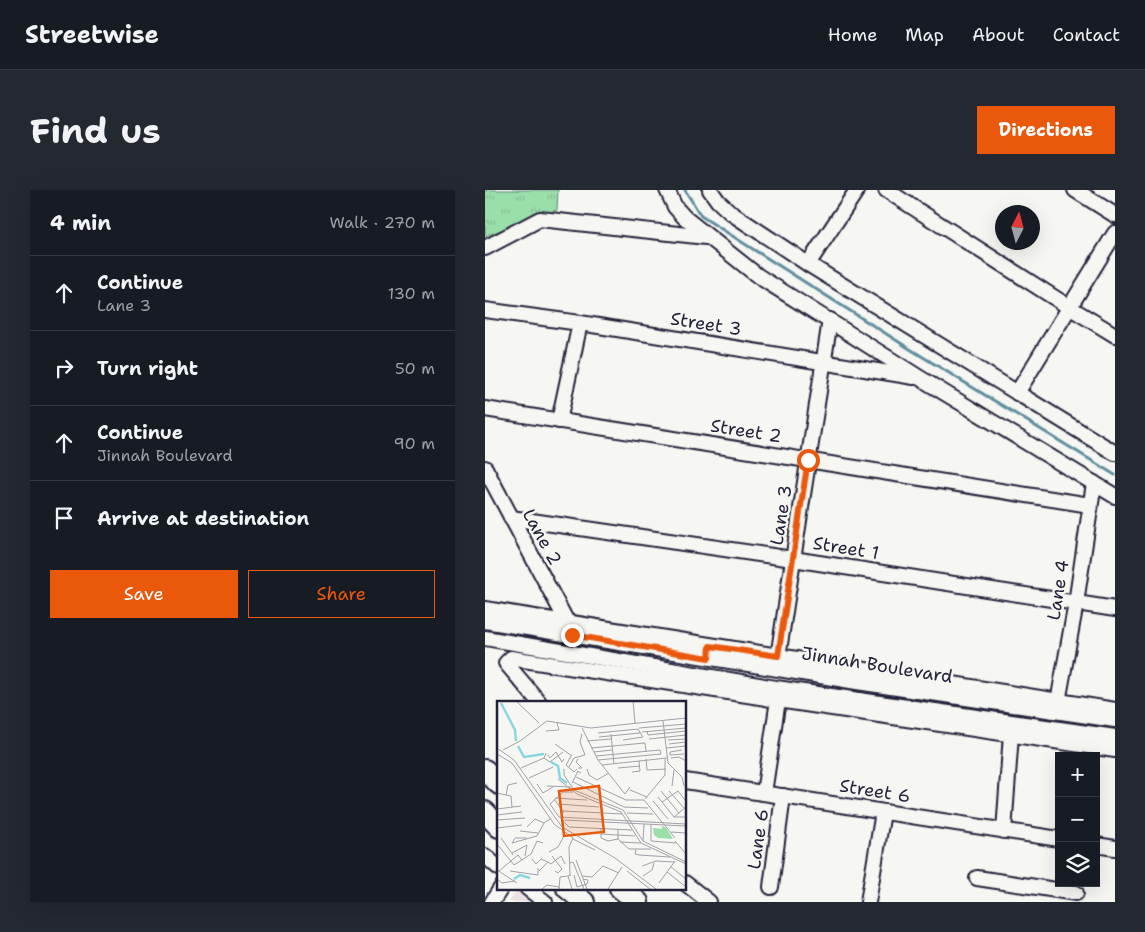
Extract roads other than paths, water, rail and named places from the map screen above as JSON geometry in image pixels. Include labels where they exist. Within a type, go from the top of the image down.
[{"type":"highway","points":[[485,770],[497,782]]},
{"type":"highway","points":[[485,812],[497,825]]},
{"type":"highway","points":[[569,890],[584,902]]},
{"type":"street","points":[[667,190],[675,207],[685,218],[759,276],[920,378],[1115,496]]},
{"type":"street","points":[[710,190],[717,201],[731,213],[808,264],[1115,453]]},
{"type":"street","points":[[808,264],[857,190]]},
{"type":"street","points":[[886,190],[1115,335]]},
{"type":"street","points":[[1075,190],[1115,215]]},
{"type":"street","points":[[485,248],[540,219],[707,237]]},
{"type":"street","points":[[1017,393],[1115,233]]},
{"type":"street","name":"Street 3","points":[[485,310],[580,323],[920,378]]},
{"type":"street","name":"Lane 3","points":[[778,656],[830,320]]},
{"type":"street","points":[[559,421],[580,323]]},
{"type":"street","name":"Street 2","points":[[485,409],[1090,504]]},
{"type":"street","name":"Lane 2","points":[[485,468],[567,622]]},
{"type":"street","name":"Lane 4","points":[[1058,702],[1076,604],[1094,483]]},
{"type":"street","name":"Street 1","points":[[511,518],[793,558],[1076,604],[1115,608]]},
{"type":"street","points":[[485,609],[567,622],[710,652],[778,656],[1115,710]]},
{"type":"street","name":"Jinnah Boulevard","points":[[485,621],[710,652],[857,682],[1115,720]]},
{"type":"street","points":[[501,624],[509,642]]},
{"type":"street","name":"Jinnah Boulevard","points":[[485,638],[707,682],[855,700],[1115,737]]},
{"type":"street","points":[[538,701],[507,663],[511,658],[707,682],[778,700],[1115,750]]},
{"type":"street","points":[[855,700],[857,682]]},
{"type":"street","points":[[764,793],[778,700]]},
{"type":"street","points":[[1004,830],[1011,734]]},
{"type":"street","name":"Street 6","points":[[686,781],[1055,838]]},
{"type":"street","name":"Lane 6","points":[[771,888],[783,796]]},
{"type":"street","points":[[868,902],[883,812]]},
{"type":"street","points":[[1100,846],[1115,848]]},
{"type":"street","points":[[485,856],[497,866]]},
{"type":"street","points":[[977,878],[1076,893]]},
{"type":"street","points":[[686,885],[709,902]]},
{"type":"street","points":[[492,902],[500,890]]},
{"type":"street","points":[[530,890],[545,902]]},
{"type":"waterway","points":[[685,190],[701,216],[910,349],[1115,475]]}]
